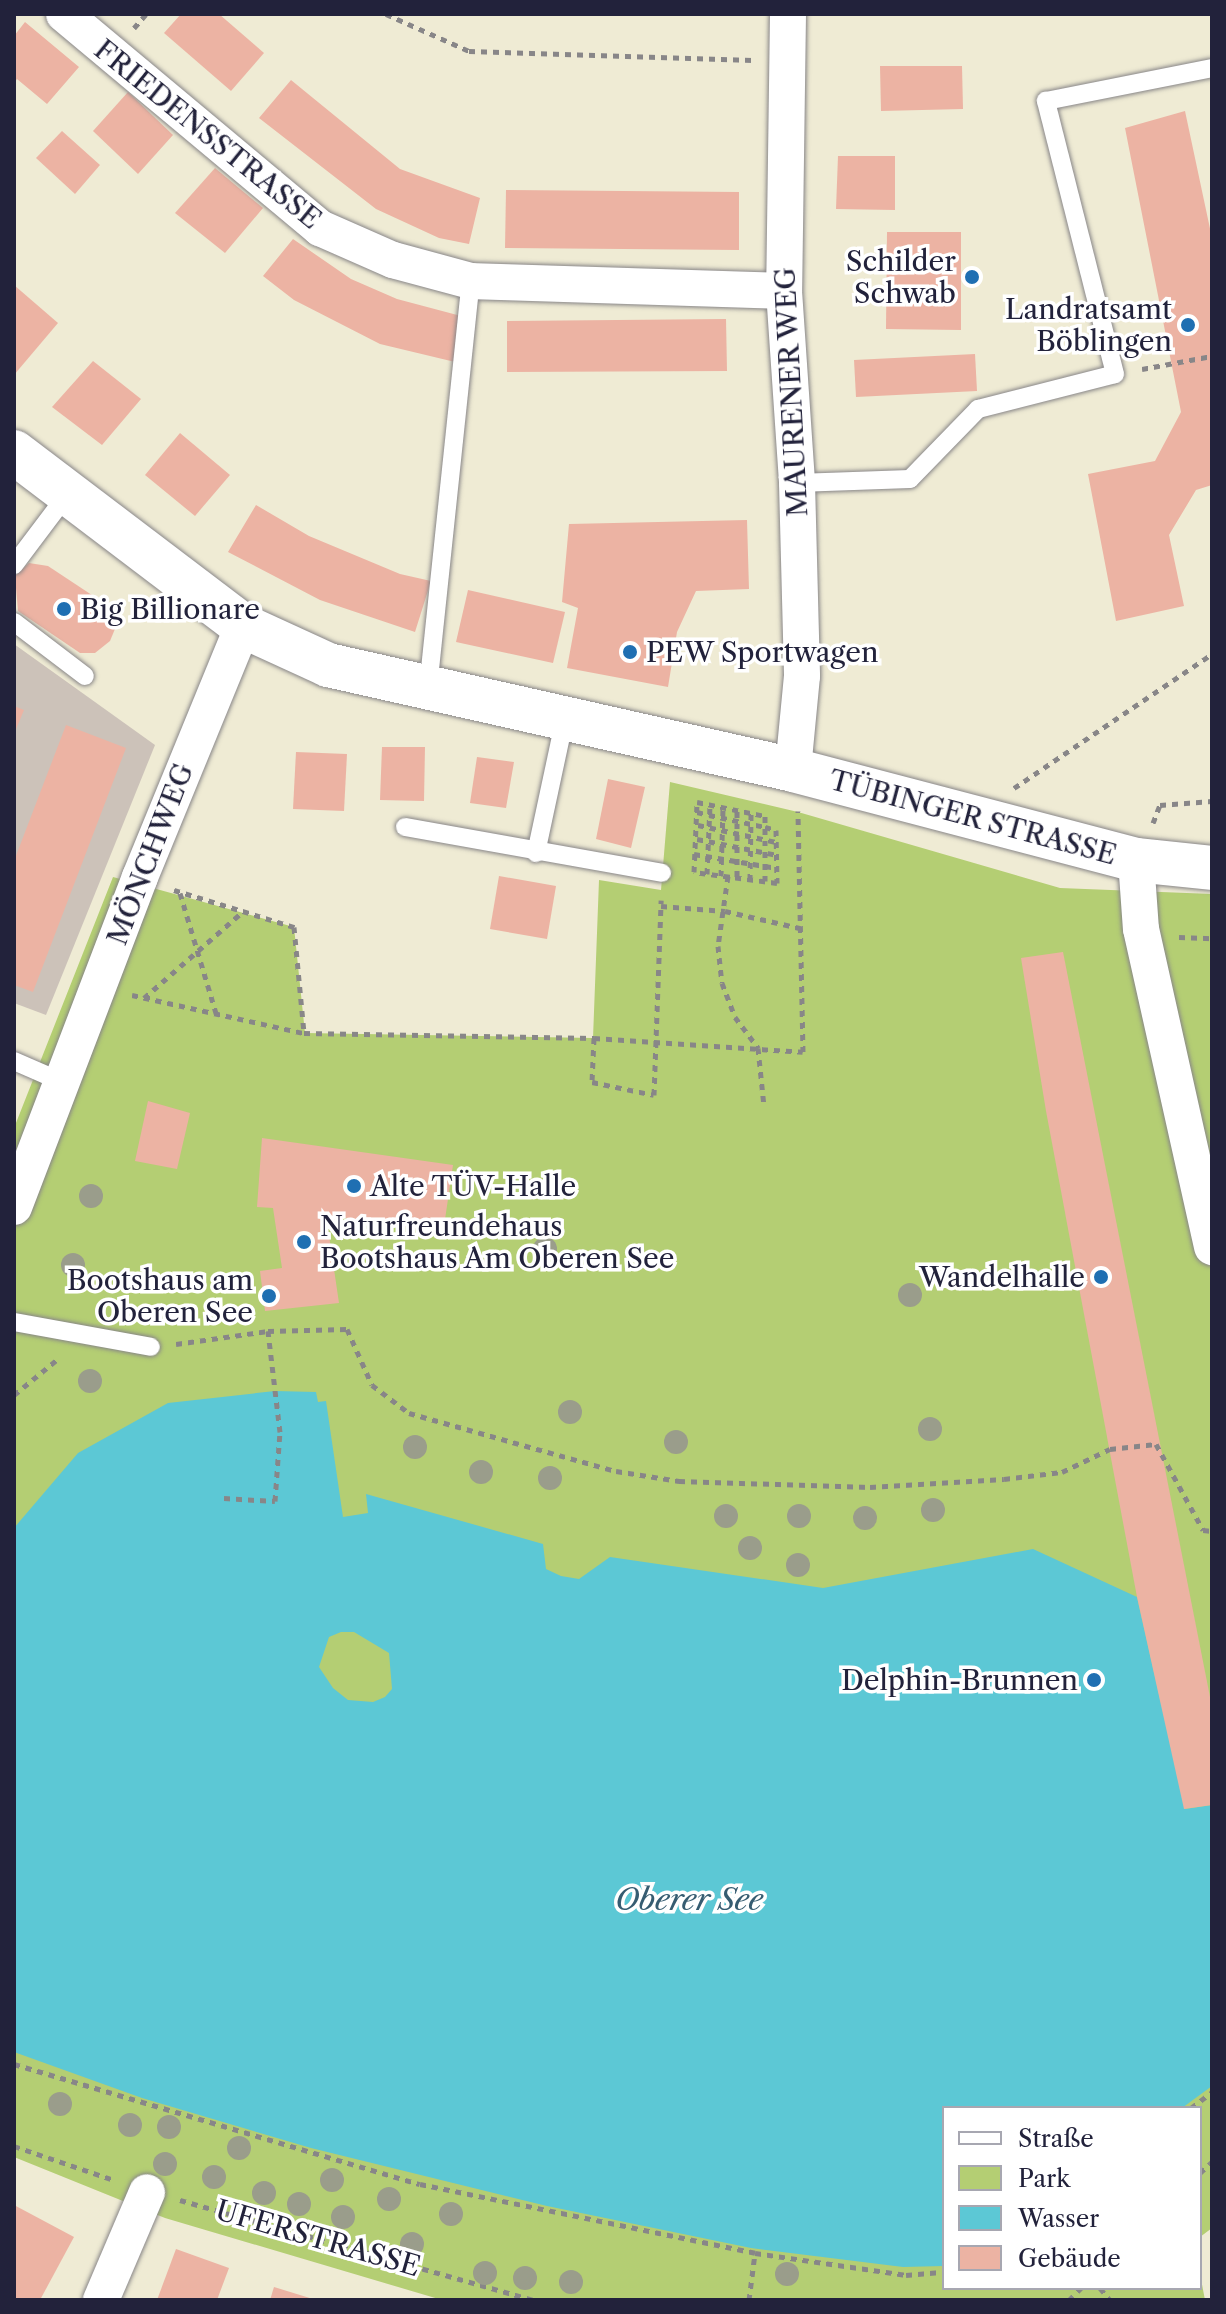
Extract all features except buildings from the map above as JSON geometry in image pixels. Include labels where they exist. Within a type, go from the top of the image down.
[{"type":"main road","name":"TÜBINGER STRASSE","points":[[14,452],[66,496],[243,626],[328,665],[564,722],[793,770],[1136,860]]},
{"type":"main road","points":[[1136,860],[1212,848]]},
{"type":"main road","points":[[1136,860],[1212,868]]},
{"type":"street","name":"FRIEDENSSTRASSE","points":[[64,14],[320,228],[393,260],[471,281],[784,291]]},
{"type":"street","name":"MAURENER WEG","points":[[788,14],[784,291],[797,483],[802,676],[793,770]]},
{"type":"street","name":"MÖNCHWEG","points":[[14,1207],[140,877],[243,626]]},
{"type":"street","name":"TÜBINGER STRASSE","points":[[1136,860],[1141,929],[1212,1247]]},
{"type":"street","points":[[101,2300],[147,2192]]},
{"type":"lane","points":[[797,483],[910,479],[978,409],[1115,374],[1046,101],[1212,68]]},
{"type":"lane","points":[[427,689],[471,281]]},
{"type":"lane","points":[[14,565],[66,496]]},
{"type":"lane","points":[[14,622],[85,676]]},
{"type":"lane","points":[[536,853],[564,722]]},
{"type":"lane","points":[[405,827],[536,853],[662,873]]},
{"type":"lane","points":[[14,1061],[62,1082]]},
{"type":"lane","points":[[14,1322],[151,1347]]},
{"type":"path","points":[[386,14],[469,51],[786,61]]},
{"type":"path","points":[[1115,374],[1212,356]]},
{"type":"path","points":[[1002,826],[1015,785],[1212,654]]},
{"type":"path","points":[[100,983],[143,999],[304,1033],[594,1038],[803,1052],[804,929],[793,770]]},
{"type":"path","points":[[1160,805],[1212,801]]},
{"type":"path","points":[[697,812],[765,827],[776,830],[777,883],[694,872],[697,802],[765,816],[765,827],[765,881]]},
{"type":"path","points":[[707,874],[710,805]]},
{"type":"path","points":[[721,876],[723,808]]},
{"type":"path","points":[[737,810],[737,878]]},
{"type":"path","points":[[750,880],[751,813]]},
{"type":"path","points":[[698,825],[776,842]]},
{"type":"path","points":[[697,839],[777,855]]},
{"type":"path","points":[[694,854],[777,868]]},
{"type":"path","points":[[594,1038],[592,1082],[654,1095],[662,873]]},
{"type":"path","points":[[728,876],[718,946],[722,983],[735,1017],[758,1048],[764,1106]]},
{"type":"path","points":[[140,877],[180,893],[294,927],[304,1033]]},
{"type":"path","points":[[180,893],[217,1016]]},
{"type":"path","points":[[661,906],[725,911],[804,929]]},
{"type":"path","points":[[143,999],[242,912]]},
{"type":"path","points":[[151,1347],[268,1331],[347,1329],[372,1385],[409,1413],[616,1471],[679,1481],[870,1487],[1004,1479],[1062,1472],[1110,1449],[1156,1444],[1203,1530],[1212,1531]]},
{"type":"path","points":[[224,1498],[275,1501],[280,1432],[268,1331]]},
{"type":"path","points":[[14,1395],[84,1337]]},
{"type":"path","points":[[14,2064],[420,2184],[755,2253],[906,2275],[942,2272]]},
{"type":"path","points":[[1194,2106],[1212,2092]]},
{"type":"path","name":"UFERSTRASSE","points":[[14,2146],[147,2192],[534,2300]]},
{"type":"path","points":[[749,2300],[755,2253]]},
{"type":"shaded area","points":[[14,644],[155,745],[46,1015],[14,1003]]},
{"type":"green space","points":[[670,782],[798,812],[1060,888],[1212,894],[1212,2228],[1202,2236],[1202,2106],[942,2106],[942,2290],[1202,2290],[1202,2284],[1205,2300],[442,2300],[165,2218],[14,2157],[14,1128],[113,877],[294,927],[305,1033],[593,1038],[599,880],[661,890]]},
{"type":"water","name":"Oberer See","points":[[275,1391],[316,1392],[318,1402],[326,1401],[343,1517],[368,1513],[366,1494],[543,1544],[546,1569],[561,1576],[579,1579],[610,1557],[823,1588],[1033,1549],[1137,1597],[1185,1809],[1212,1805],[1212,2086],[1185,2106],[942,2106],[942,2266],[903,2267],[751,2248],[547,2206],[311,2148],[142,2098],[14,2052],[14,1528],[78,1453],[168,1403]],"holes":[[[341,1632],[354,1632],[389,1653],[392,1689],[385,1697],[373,1702],[348,1700],[333,1688],[319,1667],[329,1637]]]},
{"type":"place","name":"Schilder Schwab","points":[[972,277]]},
{"type":"place","name":"Landratsamt Böblingen","points":[[1188,325]]},
{"type":"place","name":"Big Billionare","points":[[64,609]]},
{"type":"place","name":"PEW Sportwagen","points":[[630,652]]},
{"type":"place","name":"Alte TÜV-Halle","points":[[354,1186]]},
{"type":"place","name":"Naturfreundehaus Bootshaus Am Oberen See","points":[[304,1242]]},
{"type":"place","name":"Wandelhalle","points":[[1101,1277]]},
{"type":"place","name":"Bootshaus am Oberen See","points":[[269,1296]]},
{"type":"place","name":"Delphin-Brunnen","points":[[1094,1680]]}]
